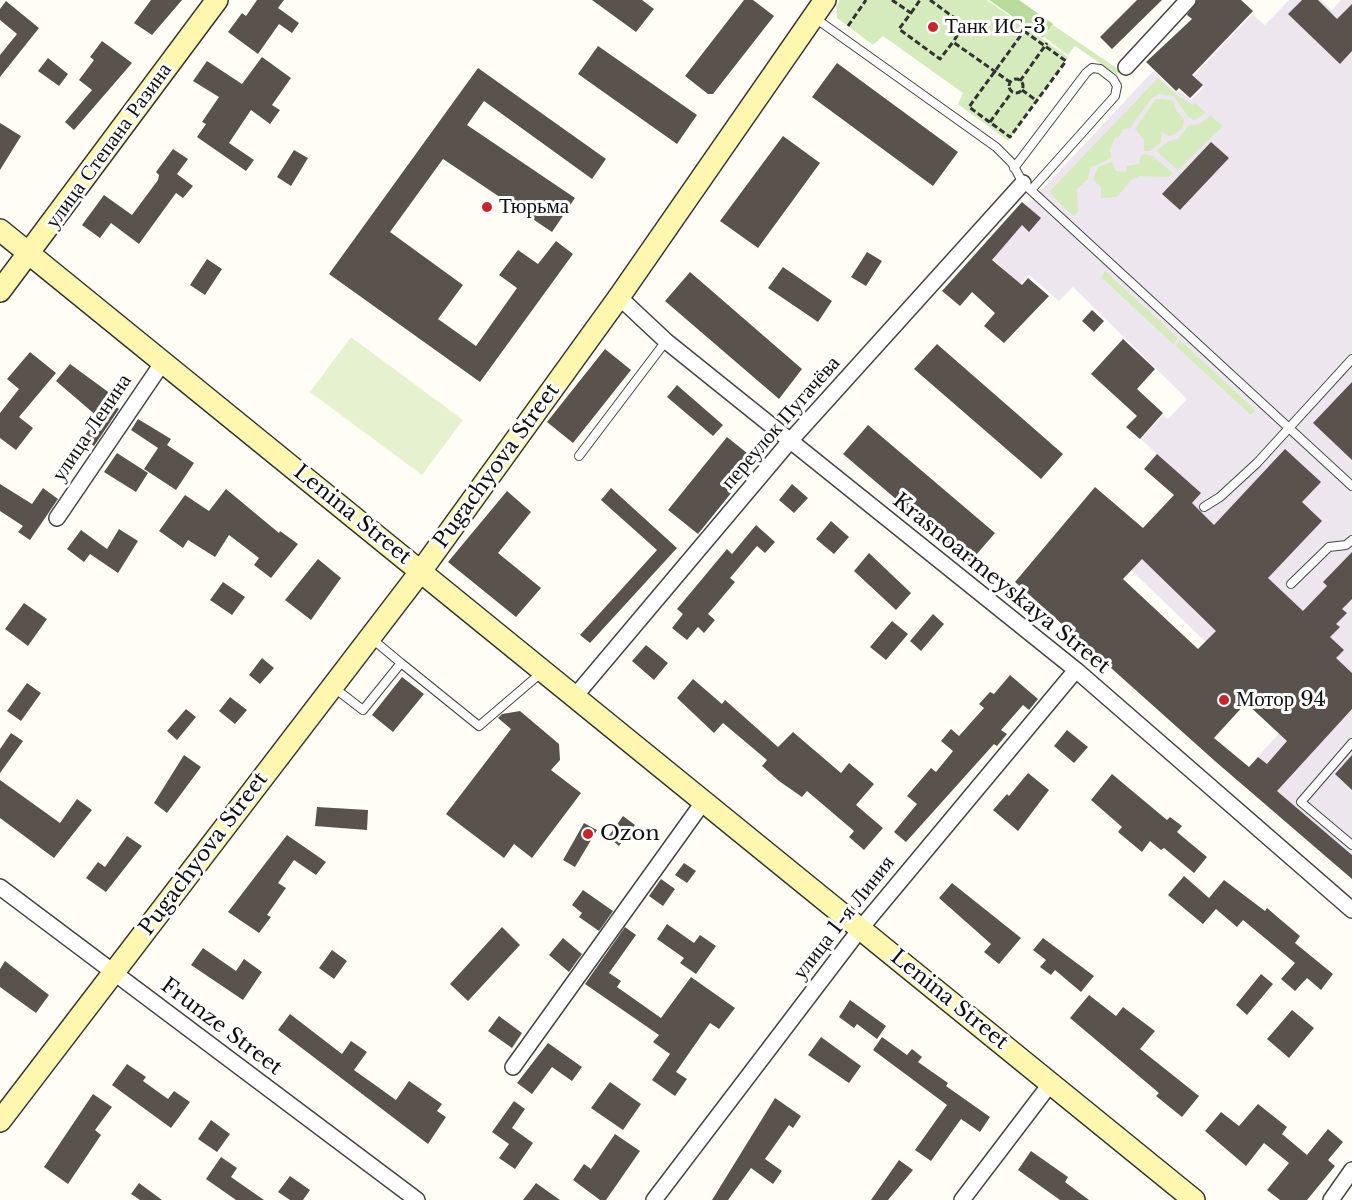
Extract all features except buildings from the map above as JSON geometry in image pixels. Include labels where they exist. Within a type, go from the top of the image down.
[{"type":"main road","name":"улица Степана Разина","points":[[0,291],[30,254],[217,0]]},
{"type":"main road","name":"Pugachyova Street","points":[[0,1121],[421,571],[619,297],[819,8]]},
{"type":"main road","name":"Lenina Street","points":[[0,230],[576,695],[1194,1200]]},
{"type":"street","points":[[1126,67],[1188,0]]},
{"type":"street","name":"переулок Пугачёва","points":[[576,695],[790,441],[1027,187]]},
{"type":"street","name":"Krasnoarmeyskaya Street","points":[[619,297],[666,341],[1076,670],[1352,910]]},
{"type":"street","name":"улица Ленина","points":[[57,518],[163,362]]},
{"type":"street","name":"улица 1-я Линия","points":[[654,1200],[861,928],[1076,670]]},
{"type":"street","points":[[513,1067],[704,801]]},
{"type":"street","name":"Frunze Street","points":[[0,887],[417,1200]]},
{"type":"street","points":[[962,1200],[1051,1083]]},
{"type":"street","points":[[1330,1200],[1352,1170]]},
{"type":"lane","points":[[819,8],[996,147],[1027,187],[1352,486]]},
{"type":"lane","points":[[1014,168],[1086,73],[1092,68],[1100,69],[1113,79],[1117,86],[1115,96],[1027,187]]},
{"type":"lane","points":[[579,456],[666,341]]},
{"type":"lane","points":[[1204,507],[1220,497],[1257,463],[1352,359]]},
{"type":"lane","points":[[1291,584],[1329,547],[1346,545],[1352,540]]},
{"type":"lane","points":[[370,637],[479,726],[545,670]]},
{"type":"lane","points":[[332,686],[363,710],[401,663]]},
{"type":"lane","points":[[1352,743],[1301,801],[1352,845]]},
{"type":"path","points":[[848,26],[866,0]]},
{"type":"path","points":[[892,0],[911,13]]},
{"type":"path","points":[[920,0],[899,29],[940,59],[964,25],[930,0]]},
{"type":"path","points":[[1024,31],[1046,44],[1066,61],[1010,137],[989,124],[969,107],[1024,31]]},
{"type":"path","points":[[952,42],[1010,82]]},
{"type":"path","points":[[1037,101],[1022,90],[1020,81],[1046,44]]},
{"type":"path","points":[[1010,82],[1016,79],[1020,81]]},
{"type":"path","points":[[1010,82],[1009,89],[1012,92]]},
{"type":"path","points":[[1012,92],[1017,93],[1022,90]]},
{"type":"path","points":[[989,124],[1012,92]]},
{"type":"shaded area","points":[[1289,0],[1321,0],[1332,10],[1341,0],[1352,0],[1352,855],[1249,767],[1289,722],[1131,570],[1200,494],[1141,439],[1163,415],[1168,419],[1187,399],[1073,287],[1059,301],[1029,275],[1020,284],[981,248],[1022,202],[1026,205],[1037,195],[1153,71],[1176,92],[1180,91],[1191,100],[1204,87],[1194,76],[1252,14],[1265,25]]},
{"type":"green space","points":[[840,0],[987,0],[1068,57],[1008,141],[958,104],[963,93],[883,36],[873,45],[837,18],[836,6]]},
{"type":"green space","points":[[989,0],[1019,0],[1053,24],[1043,38]]},
{"type":"green space","points":[[1053,25],[1121,71],[1117,75],[1075,46],[1068,55],[1044,37]]},
{"type":"green space","points":[[1158,78],[1176,94],[1192,105],[1195,103],[1206,113],[1195,120],[1188,117],[1174,96],[1159,94],[1152,98],[1130,128],[1123,129],[1119,137],[1115,138],[1110,150],[1111,158],[1090,168],[1088,179],[1077,189],[1078,212],[1073,216],[1049,192]]},
{"type":"green space","points":[[1155,100],[1173,101],[1177,112],[1184,119],[1183,127],[1174,135],[1168,136],[1162,132],[1161,142],[1150,151],[1144,151],[1144,140],[1135,129]]},
{"type":"green space","points":[[1211,116],[1223,126],[1178,170],[1156,151],[1169,141],[1178,139],[1189,125],[1199,124]]},
{"type":"green space","points":[[1141,155],[1153,156],[1173,173],[1168,177],[1139,176],[1131,180],[1117,197],[1101,198],[1101,188],[1093,179],[1098,167],[1112,162],[1116,171],[1126,172],[1127,166],[1139,164]]},
{"type":"green space","points":[[1105,271],[1178,338],[1173,344],[1101,277]]},
{"type":"green space","points":[[351,337],[463,420],[422,475],[310,392]]},
{"type":"green space","points":[[1180,340],[1255,410],[1251,415],[1176,346]]},
{"type":"place","name":"Танк ИС-3","points":[[933,27]]},
{"type":"place","name":"Тюрьма","points":[[487,207]]},
{"type":"place","name":"Мотор 94","points":[[1224,700]]},
{"type":"place","name":"Ozon","points":[[588,834]]}]
